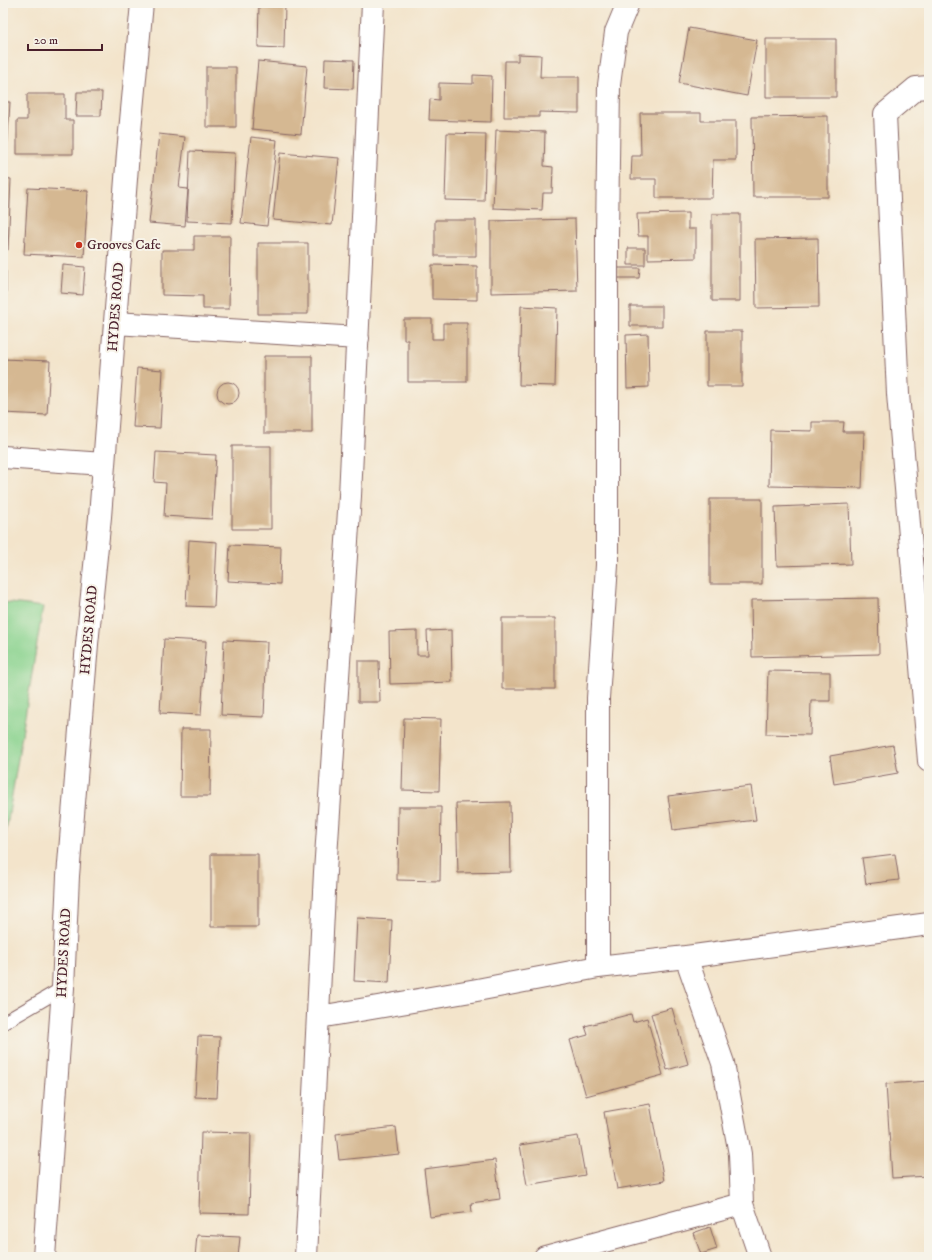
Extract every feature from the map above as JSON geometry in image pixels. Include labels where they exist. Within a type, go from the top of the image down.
[{"type":"street","name":"HYDES ROAD","points":[[44,1257],[63,988],[69,860],[104,464],[128,154],[142,3]]},
{"type":"street","points":[[306,1257],[326,872],[350,496],[373,3]]},
{"type":"street","points":[[598,967],[598,698],[607,565],[607,236],[609,85],[616,32],[628,3]]},
{"type":"street","points":[[929,86],[916,88],[885,114],[898,394],[929,761]]},
{"type":"street","points":[[115,323],[358,338]]},
{"type":"street","points":[[3,457],[104,464]]},
{"type":"street","points":[[319,1017],[477,990],[598,967],[686,957],[929,924]]},
{"type":"street","points":[[686,957],[723,1063],[740,1154],[742,1204],[760,1257]]},
{"type":"street","points":[[545,1257],[742,1204]]},
{"type":"lane","points":[[3,1023],[63,988]]},
{"type":"green space","points":[[3,602],[43,607],[3,850]]},
{"type":"building","points":[[259,3],[285,3],[284,48],[258,47]]},
{"type":"building","points":[[689,28],[757,40],[747,96],[679,83]]},
{"type":"building","points":[[766,39],[836,39],[836,97],[766,97]]},
{"type":"building","points":[[518,54],[541,55],[540,77],[579,77],[579,113],[539,112],[539,117],[504,117],[505,61],[518,61]]},
{"type":"building","points":[[325,59],[354,60],[353,89],[324,88]]},
{"type":"building","points":[[258,61],[307,66],[301,134],[252,129]]},
{"type":"building","points":[[206,67],[236,67],[236,127],[206,127]]},
{"type":"building","points":[[473,75],[492,76],[491,122],[429,120],[430,99],[439,100],[439,83],[473,84]]},
{"type":"building","points":[[77,92],[102,92],[101,116],[76,116]]},
{"type":"building","points":[[27,94],[65,94],[65,120],[73,120],[73,154],[17,154],[17,120],[27,120]]},
{"type":"building","points":[[3,102],[10,102],[7,151],[3,151]]},
{"type":"building","points":[[640,113],[701,113],[701,121],[736,121],[736,160],[713,160],[712,198],[656,198],[656,179],[631,179],[632,156],[641,156]]},
{"type":"building","points":[[828,116],[828,197],[753,197],[752,117]]},
{"type":"building","points":[[496,130],[545,132],[544,166],[553,167],[552,193],[543,193],[542,210],[493,208]]},
{"type":"building","points":[[447,133],[486,134],[484,201],[445,200]]},
{"type":"building","points":[[159,134],[185,137],[179,188],[188,189],[185,226],[149,223]]},
{"type":"building","points":[[251,137],[277,140],[267,226],[241,223]]},
{"type":"building","points":[[190,151],[235,153],[232,223],[187,221]]},
{"type":"building","points":[[280,153],[339,158],[332,225],[273,220]]},
{"type":"building","points":[[3,178],[11,179],[8,250],[3,250]]},
{"type":"building","points":[[28,188],[88,191],[84,257],[24,254]]},
{"type":"building","points":[[688,213],[688,229],[696,229],[696,258],[648,259],[648,236],[638,236],[637,214]]},
{"type":"building","points":[[712,214],[740,214],[740,301],[712,301]]},
{"type":"building","points":[[575,219],[577,291],[491,293],[491,221]]},
{"type":"building","points":[[435,220],[476,220],[476,256],[435,256]]},
{"type":"building","points":[[194,236],[230,236],[229,309],[203,309],[203,296],[162,295],[162,250],[194,250]]},
{"type":"building","points":[[818,238],[819,307],[756,308],[755,239]]},
{"type":"building","points":[[258,243],[308,243],[308,314],[258,314]]},
{"type":"building","points":[[628,248],[645,248],[645,265],[628,265]]},
{"type":"building","points":[[63,265],[85,267],[83,295],[61,293]]},
{"type":"building","points":[[432,265],[477,266],[477,300],[432,299]]},
{"type":"building","points":[[618,268],[640,268],[639,278],[618,278]]},
{"type":"building","points":[[3,271],[6,271],[6,335],[3,335]]},
{"type":"building","points":[[521,306],[557,308],[555,386],[519,385]]},
{"type":"building","points":[[630,306],[662,306],[662,326],[630,326]]},
{"type":"building","points":[[404,319],[432,319],[432,339],[443,339],[443,323],[467,323],[467,382],[408,382],[408,340],[404,340]]},
{"type":"building","points":[[707,331],[742,331],[742,386],[707,386]]},
{"type":"building","points":[[648,334],[649,387],[627,388],[626,335]]},
{"type":"building","points":[[264,356],[312,356],[312,433],[264,433]]},
{"type":"building","points":[[3,359],[50,361],[47,415],[3,413]]},
{"type":"building","points":[[137,368],[163,370],[160,428],[133,427]]},
{"type":"building","points":[[228,382],[236,385],[239,393],[236,401],[228,404],[220,401],[217,393],[220,385]]},
{"type":"building","points":[[812,422],[844,422],[843,432],[864,432],[862,488],[769,486],[770,430],[812,431]]},
{"type":"building","points":[[232,446],[271,446],[271,529],[232,529]]},
{"type":"building","points":[[156,452],[216,455],[212,519],[164,516],[166,483],[154,482]]},
{"type":"building","points":[[710,499],[762,499],[762,584],[710,584]]},
{"type":"building","points":[[849,504],[851,564],[777,566],[775,507]]},
{"type":"building","points":[[189,540],[217,542],[214,607],[186,606]]},
{"type":"building","points":[[230,545],[281,547],[280,584],[228,581]]},
{"type":"building","points":[[878,598],[879,654],[752,657],[751,600]]},
{"type":"building","points":[[502,618],[555,618],[555,689],[502,689]]},
{"type":"building","points":[[451,630],[452,682],[390,684],[389,632],[417,631],[417,655],[428,655],[427,631]]},
{"type":"building","points":[[164,639],[206,641],[201,715],[160,713]]},
{"type":"building","points":[[224,640],[267,642],[264,717],[221,715]]},
{"type":"building","points":[[358,661],[379,661],[380,702],[358,702]]},
{"type":"building","points":[[768,671],[830,672],[830,701],[811,701],[810,735],[766,734]]},
{"type":"building","points":[[404,718],[441,719],[439,791],[402,790]]},
{"type":"building","points":[[181,729],[211,729],[210,796],[180,796]]},
{"type":"building","points":[[893,745],[898,773],[834,784],[830,756]]},
{"type":"building","points":[[751,786],[756,820],[673,830],[668,796]]},
{"type":"building","points":[[510,802],[511,872],[458,873],[456,803]]},
{"type":"building","points":[[398,807],[441,807],[440,881],[397,880]]},
{"type":"building","points":[[211,854],[258,854],[258,927],[211,927]]},
{"type":"building","points":[[895,854],[899,880],[866,884],[862,858]]},
{"type":"building","points":[[357,918],[392,920],[389,983],[354,981]]},
{"type":"building","points":[[672,1008],[688,1064],[667,1070],[651,1014]]},
{"type":"building","points":[[631,1014],[633,1022],[647,1018],[663,1075],[586,1096],[570,1040],[588,1035],[585,1026]]},
{"type":"building","points":[[198,1036],[220,1037],[217,1098],[195,1097]]},
{"type":"building","points":[[929,1081],[929,1176],[892,1178],[886,1084]]},
{"type":"building","points":[[650,1104],[664,1181],[617,1189],[604,1112]]},
{"type":"building","points":[[396,1127],[399,1154],[339,1160],[336,1134]]},
{"type":"building","points":[[201,1132],[251,1133],[249,1214],[199,1213]]},
{"type":"building","points":[[578,1136],[585,1175],[527,1185],[520,1145]]},
{"type":"building","points":[[495,1160],[500,1199],[471,1203],[472,1212],[430,1217],[424,1169]]},
{"type":"building","points":[[710,1227],[717,1249],[701,1254],[693,1233]]},
{"type":"building","points":[[197,1235],[240,1237],[238,1257],[195,1257]]},
{"type":"place","name":"Grooves Cafe","points":[[79,245]]}]
